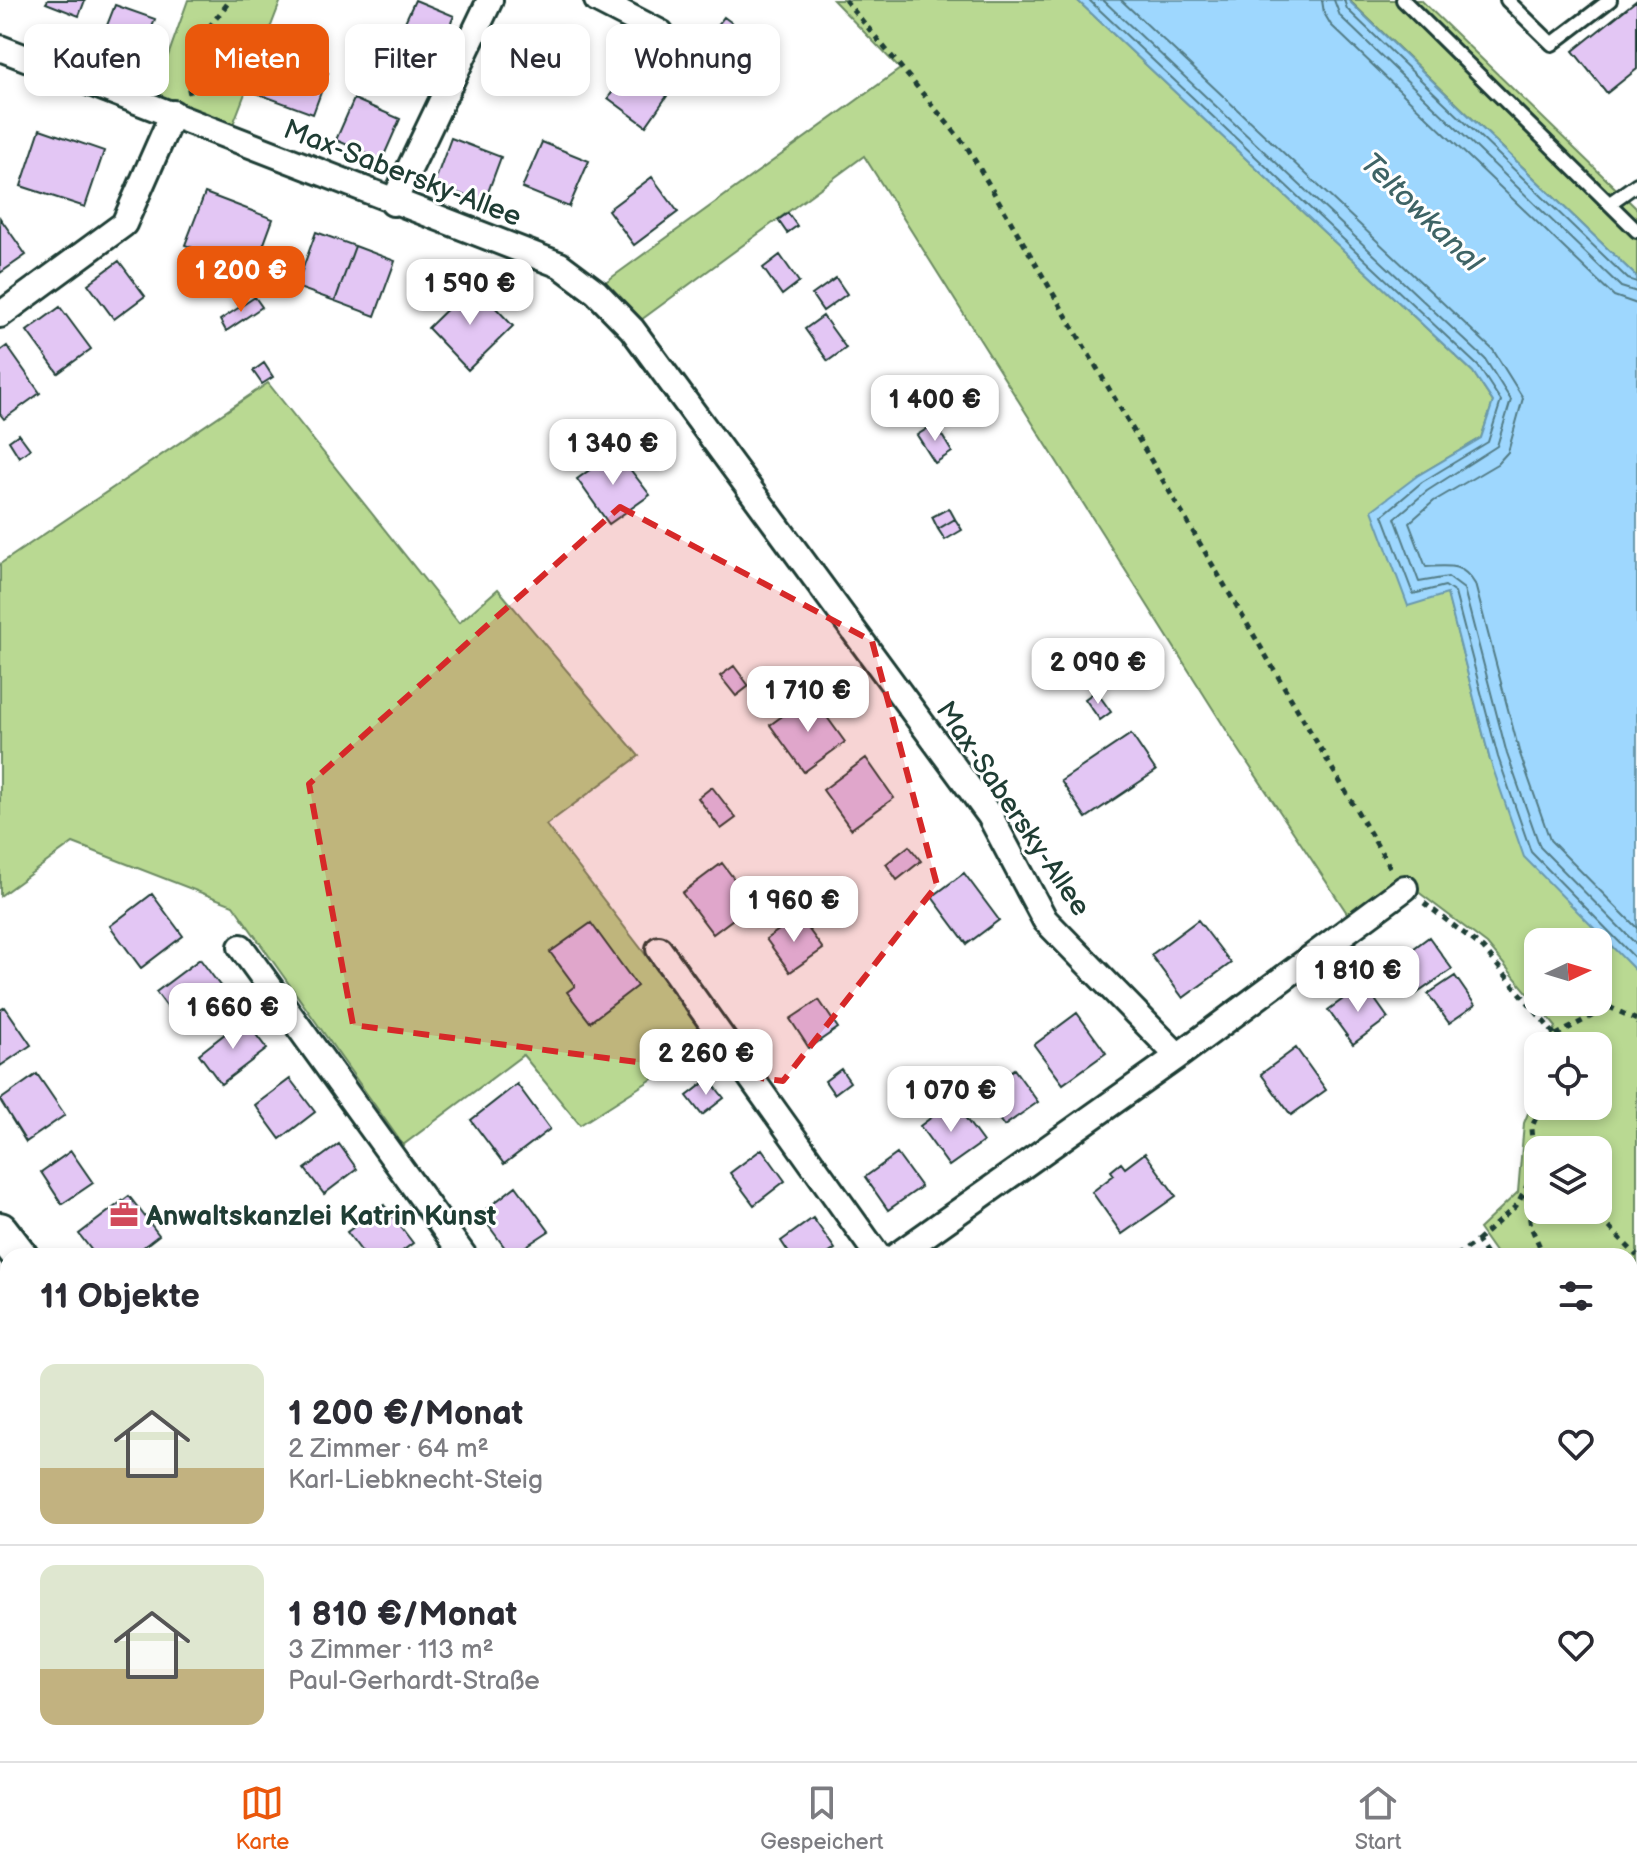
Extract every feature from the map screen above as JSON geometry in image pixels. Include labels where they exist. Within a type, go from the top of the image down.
[{"type":"main road","points":[[0,1230],[14,1248]]},
{"type":"street","points":[[393,203],[490,0]]},
{"type":"street","points":[[597,0],[644,24]]},
{"type":"street","name":"Max-Sabersky-Allee","points":[[0,48],[197,122],[393,203],[560,265],[596,292],[632,329],[990,816],[1045,920],[1178,1056]]},
{"type":"street","points":[[0,315],[124,224],[173,113]]},
{"type":"street","points":[[907,1248],[1178,1056],[1405,888]]},
{"type":"street","points":[[241,947],[458,1248]]},
{"type":"street","points":[[659,949],[872,1248]]},
{"type":"lane","points":[[1403,0],[1637,231]]},
{"type":"lane","points":[[1507,0],[1552,44],[1610,0]]},
{"type":"lane","points":[[1610,203],[1637,184]]},
{"type":"path","points":[[197,122],[186,79],[188,63],[198,40],[230,0]]},
{"type":"path","points":[[845,0],[967,147],[1374,845],[1405,888],[1483,948],[1553,1032]]},
{"type":"path","points":[[1561,1032],[1609,1007],[1637,1020]]},
{"type":"path","points":[[1467,1248],[1524,1196]]},
{"type":"path","points":[[1531,1224],[1540,1248]]},
{"type":"path","points":[[1606,1224],[1629,1248]]},
{"type":"path","points":[[1477,1241],[1482,1248]]},
{"type":"highlighted area","points":[[620,507],[872,641],[937,885],[783,1081],[353,1025],[309,784]]},
{"type":"green space","points":[[188,0],[281,0],[272,24],[185,24],[185,96],[244,96],[232,127],[153,98],[169,96],[169,53]]},
{"type":"green space","points":[[833,0],[1077,0],[1473,372],[1493,402],[1481,438],[1417,476],[1490,760],[1597,928],[1524,928],[1524,989],[1487,944],[1405,882],[1351,919],[1237,747],[864,156],[641,320],[604,283],[900,69]]},
{"type":"green space","points":[[1349,0],[1421,0],[1637,209],[1637,277]]},
{"type":"green space","points":[[268,383],[459,623],[498,589],[639,756],[546,825],[712,1041],[580,1125],[523,1055],[403,1145],[233,905],[73,843],[0,896],[0,564]]},
{"type":"green space","points":[[1612,945],[1637,972],[1637,1248],[1492,1248],[1479,1229],[1518,1192],[1525,1120],[1612,1120],[1612,1032],[1553,1032],[1556,1027],[1547,1016],[1612,1016]]},
{"type":"water","name":"Teltowkanal","points":[[1077,0],[1348,0],[1637,277],[1637,972],[1612,947],[1612,928],[1594,928],[1524,857],[1490,760],[1447,594],[1408,606],[1372,510],[1417,476],[1481,438],[1493,402],[1473,372]]},
{"type":"building","points":[[48,0],[85,0],[79,16],[46,3]]},
{"type":"building","points":[[415,0],[454,16],[450,24],[404,24]]},
{"type":"building","points":[[1637,0],[1637,69],[1607,93],[1573,51]]},
{"type":"building","points":[[115,5],[155,19],[153,24],[108,24]]},
{"type":"building","points":[[724,17],[733,24],[719,24]]},
{"type":"building","points":[[264,96],[320,96],[313,114]]},
{"type":"building","points":[[609,96],[667,96],[646,126],[608,98]]},
{"type":"building","points":[[354,99],[400,119],[382,160],[336,140]]},
{"type":"building","points":[[40,129],[104,151],[85,207],[21,186]]},
{"type":"building","points":[[451,138],[501,157],[484,203],[434,184]]},
{"type":"building","points":[[542,142],[589,161],[569,207],[522,188]]},
{"type":"building","points":[[652,177],[678,212],[634,245],[608,210]]},
{"type":"building","points":[[205,193],[273,219],[254,271],[185,245]]},
{"type":"building","points":[[788,213],[797,226],[787,233],[778,220]]},
{"type":"building","points":[[0,218],[26,255],[0,273]]},
{"type":"building","points":[[316,232],[355,246],[335,301],[296,287]]},
{"type":"building","points":[[355,246],[395,261],[375,316],[335,301]]},
{"type":"building","points":[[780,255],[799,282],[782,295],[763,268]]},
{"type":"building","points":[[119,261],[145,296],[114,319],[88,284]]},
{"type":"building","points":[[836,278],[847,294],[823,311],[812,295]]},
{"type":"building","points":[[473,284],[513,326],[468,370],[428,328]]},
{"type":"building","points":[[255,297],[262,307],[226,331],[220,320]]},
{"type":"building","points":[[60,307],[91,349],[58,373],[27,331]]},
{"type":"building","points":[[823,316],[846,348],[828,361],[805,329]]},
{"type":"building","points":[[7,346],[40,393],[4,419],[0,414],[0,351]]},
{"type":"building","points":[[264,363],[273,377],[262,384],[253,371]]},
{"type":"building","points":[[935,424],[952,452],[935,463],[917,435]]},
{"type":"building","points":[[19,434],[30,449],[19,457],[9,441]]},
{"type":"building","points":[[616,451],[650,495],[609,524],[577,479]]},
{"type":"building","points":[[949,508],[955,519],[938,529],[932,517]]},
{"type":"building","points":[[955,519],[962,530],[945,540],[938,529]]},
{"type":"building","points":[[734,666],[749,686],[736,696],[720,676]]},
{"type":"building","points":[[1096,691],[1111,712],[1100,720],[1085,699]]},
{"type":"building","points":[[811,695],[845,742],[804,772],[770,725]]},
{"type":"building","points":[[1131,734],[1156,771],[1086,818],[1061,781]]},
{"type":"building","points":[[866,758],[894,798],[851,829],[823,790]]},
{"type":"building","points":[[712,787],[736,818],[721,829],[698,798]]},
{"type":"building","points":[[909,846],[921,861],[897,880],[886,864]]},
{"type":"building","points":[[722,863],[753,904],[713,934],[682,893]]},
{"type":"building","points":[[964,873],[999,920],[967,944],[932,897]]},
{"type":"building","points":[[152,894],[183,936],[141,968],[110,926]]},
{"type":"building","points":[[799,916],[823,949],[790,972],[766,939]]},
{"type":"building","points":[[1198,920],[1231,963],[1183,998],[1151,955]]},
{"type":"building","points":[[591,923],[637,986],[590,1022],[567,992],[575,986],[550,952]]},
{"type":"building","points":[[1429,937],[1452,969],[1416,994],[1394,963]]},
{"type":"building","points":[[200,959],[227,995],[183,1028],[156,992]]},
{"type":"building","points":[[1455,976],[1475,1005],[1449,1023],[1428,994]]},
{"type":"building","points":[[1364,984],[1388,1018],[1353,1044],[1328,1010]]},
{"type":"building","points":[[819,1000],[838,1028],[809,1048],[790,1019]]},
{"type":"building","points":[[5,1007],[31,1045],[0,1066],[0,1010]]},
{"type":"building","points":[[1077,1013],[1106,1053],[1063,1084],[1034,1045]]},
{"type":"building","points":[[244,1019],[267,1049],[221,1084],[199,1054]]},
{"type":"building","points":[[1296,1048],[1326,1090],[1291,1115],[1261,1074]]},
{"type":"building","points":[[841,1069],[850,1082],[834,1094],[825,1081]]},
{"type":"building","points":[[1014,1069],[1038,1102],[1004,1126],[980,1093]]},
{"type":"building","points":[[37,1074],[65,1115],[26,1142],[0,1100]]},
{"type":"building","points":[[290,1079],[315,1112],[280,1139],[255,1105]]},
{"type":"building","points":[[709,1079],[724,1098],[702,1115],[687,1096]]},
{"type":"building","points":[[517,1084],[550,1129],[504,1164],[471,1120]]},
{"type":"building","points":[[953,1101],[983,1142],[949,1166],[920,1126]]},
{"type":"building","points":[[339,1144],[357,1169],[324,1194],[305,1169]]},
{"type":"building","points":[[762,1149],[785,1181],[754,1205],[730,1173]]},
{"type":"building","points":[[71,1151],[93,1183],[62,1204],[41,1172]]},
{"type":"building","points":[[1145,1153],[1176,1196],[1122,1234],[1092,1192],[1114,1175],[1111,1171],[1121,1163],[1125,1168]]},
{"type":"building","points":[[897,1154],[921,1187],[888,1210],[865,1177]]},
{"type":"building","points":[[516,1186],[549,1231],[523,1248],[505,1248],[480,1214]]},
{"type":"building","name":"Anwaltskanzlei Katrin Kunst","points":[[129,1196],[159,1235],[142,1248],[90,1248],[79,1234]]},
{"type":"building","points":[[384,1205],[413,1243],[406,1248],[359,1248],[347,1232]]},
{"type":"building","points":[[813,1218],[834,1248],[786,1248],[781,1241]]},
{"type":"place","name":"Anwaltskanzlei Katrin Kunst","points":[[124,1215]]}]
